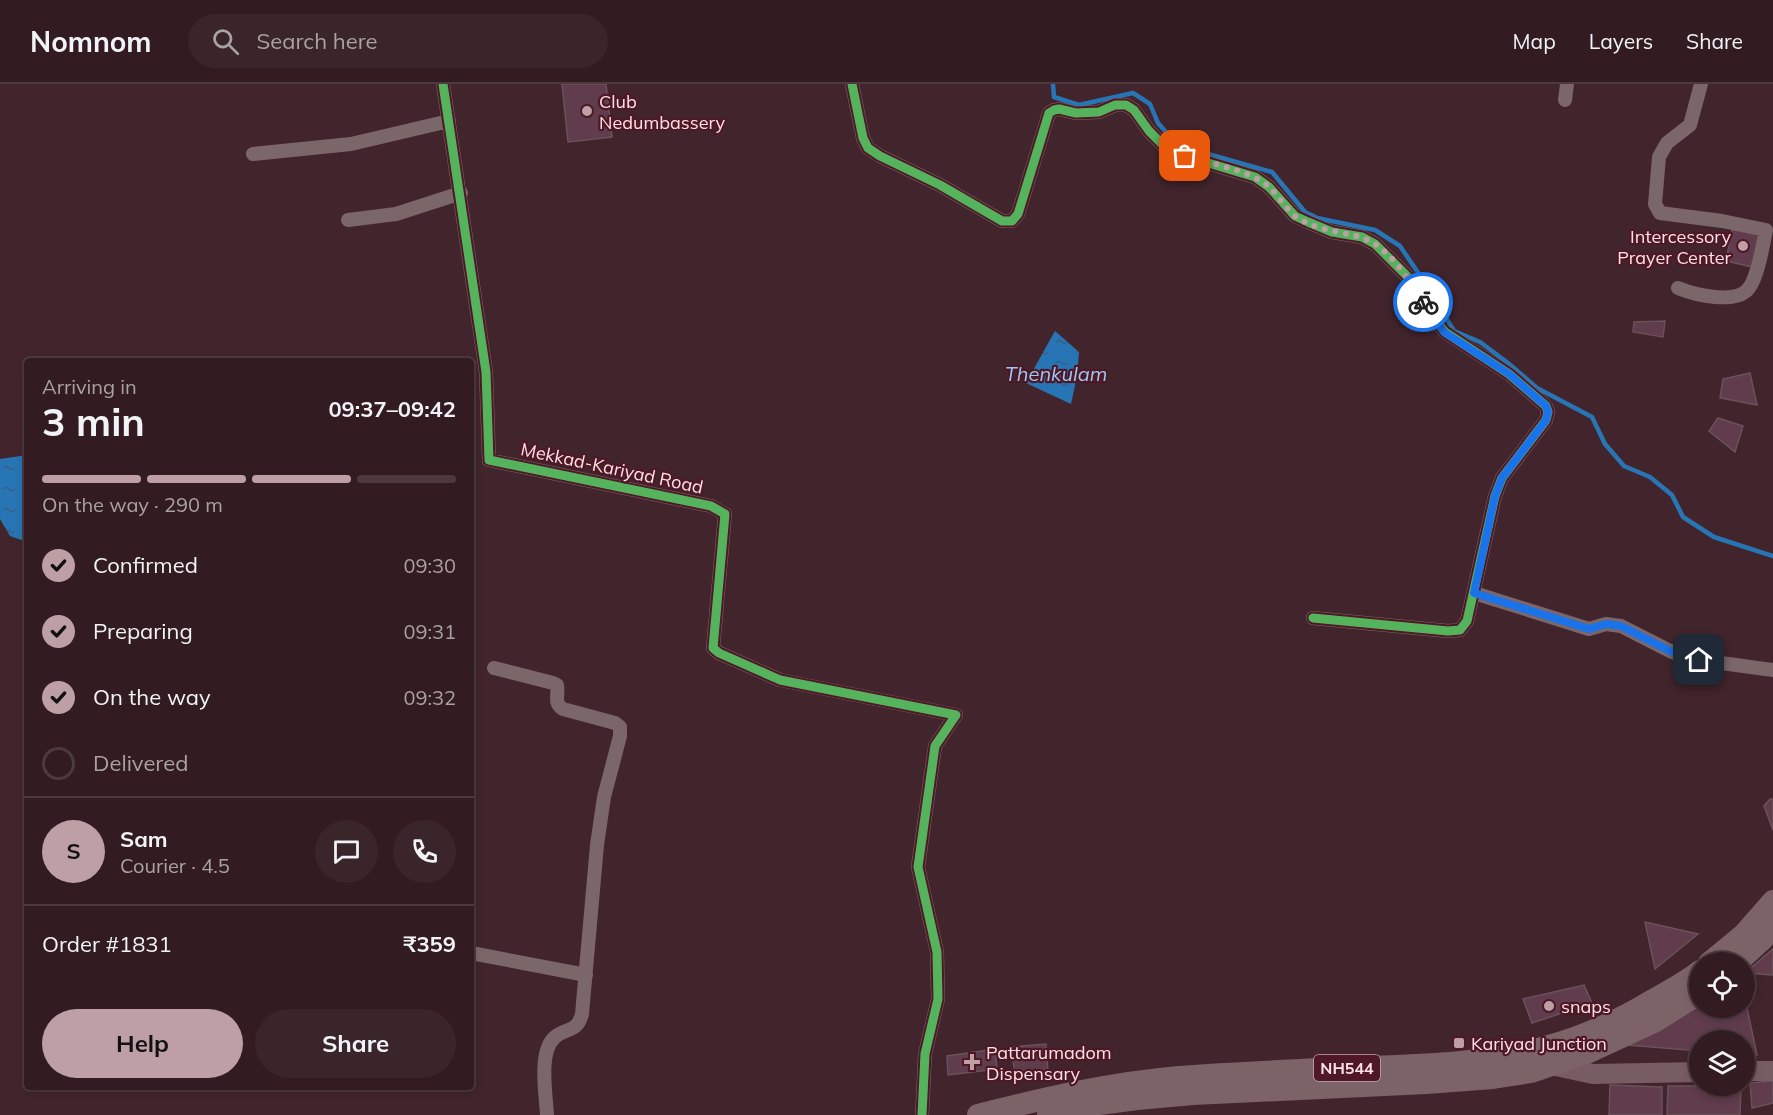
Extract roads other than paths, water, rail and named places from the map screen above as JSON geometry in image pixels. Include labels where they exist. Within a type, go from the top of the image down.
[{"type":"highway","points":[[1722,952],[1743,935],[1773,901]]},
{"type":"highway","points":[[1749,952],[1773,928]]},
{"type":"highway","name":"NH544","points":[[1048,1115],[1085,1106],[1193,1094],[1493,1078],[1531,1072],[1548,1056],[1577,1036],[1630,1014],[1689,978]]},
{"type":"highway","name":"NH544","points":[[978,1115],[1048,1097],[1118,1083],[1269,1071],[1444,1064],[1589,1052],[1656,1021],[1689,1000]]},
{"type":"main road","points":[[1548,1056],[1593,1074],[1689,1072]]},
{"type":"main road","points":[[1755,1071],[1773,1071]]},
{"type":"street","points":[[348,220],[396,214],[461,193],[443,84]]},
{"type":"street","points":[[852,84],[863,138],[868,148],[940,185],[1002,221],[1012,221],[1018,214],[1049,113],[1054,110],[1076,113],[1099,112],[1115,105],[1126,105],[1134,110],[1162,144],[1185,156],[1255,177],[1269,187],[1295,216],[1332,232],[1362,237],[1375,244],[1407,276],[1444,332],[1509,374],[1546,406],[1548,412],[1546,420],[1502,478],[1495,496],[1467,621],[1460,630],[1448,632],[1313,618]]},
{"type":"street","points":[[1565,100],[1567,84]]},
{"type":"street","points":[[1678,288],[1690,293],[1731,298],[1748,290],[1768,247],[1766,230],[1722,220],[1660,213],[1655,204],[1659,157],[1667,143],[1690,125],[1701,84]]},
{"type":"street","points":[[253,154],[351,144],[449,121]]},
{"type":"street","name":"Mekkad-Kariyad Road","points":[[461,193],[486,372],[489,460],[711,506],[725,514],[713,648],[719,653],[780,680],[956,715],[935,746],[918,867],[937,952],[938,999],[925,1054],[922,1115]]},
{"type":"street","points":[[1474,593],[1589,629],[1606,624],[1621,626],[1672,652],[1699,660],[1773,670]]},
{"type":"street","points":[[494,668],[553,683],[557,685],[556,702],[563,709],[615,723],[620,728],[620,736],[604,797],[597,845],[582,1014],[580,1023],[556,1036],[546,1047],[544,1063],[547,1115]]},
{"type":"street","points":[[474,954],[586,975]]},
{"type":"water","name":"Thenkulam","points":[[1055,331],[1079,352],[1071,404],[1026,383]]},
{"type":"water","points":[[24,455],[24,541],[10,536],[0,519],[0,459]]},
{"type":"waterway","points":[[1053,84],[1054,97],[1079,105],[1133,93],[1150,104],[1158,123],[1172,139],[1208,154],[1272,172],[1305,212],[1317,218],[1375,230],[1400,246],[1454,331],[1480,342],[1537,388],[1592,417],[1605,444],[1624,466],[1650,477],[1672,495],[1683,517],[1714,537],[1773,556]]},
{"type":"place","name":"Club Nedumbassery","points":[[587,111]]},
{"type":"place","name":"Intercessory Prayer Center","points":[[1743,246]]},
{"type":"place","name":"snaps","points":[[1549,1006]]},
{"type":"place","name":"Kariyad Junction","points":[[1459,1043]]},
{"type":"place","name":"Pattarumadom Dispensary","points":[[972,1062]]}]
